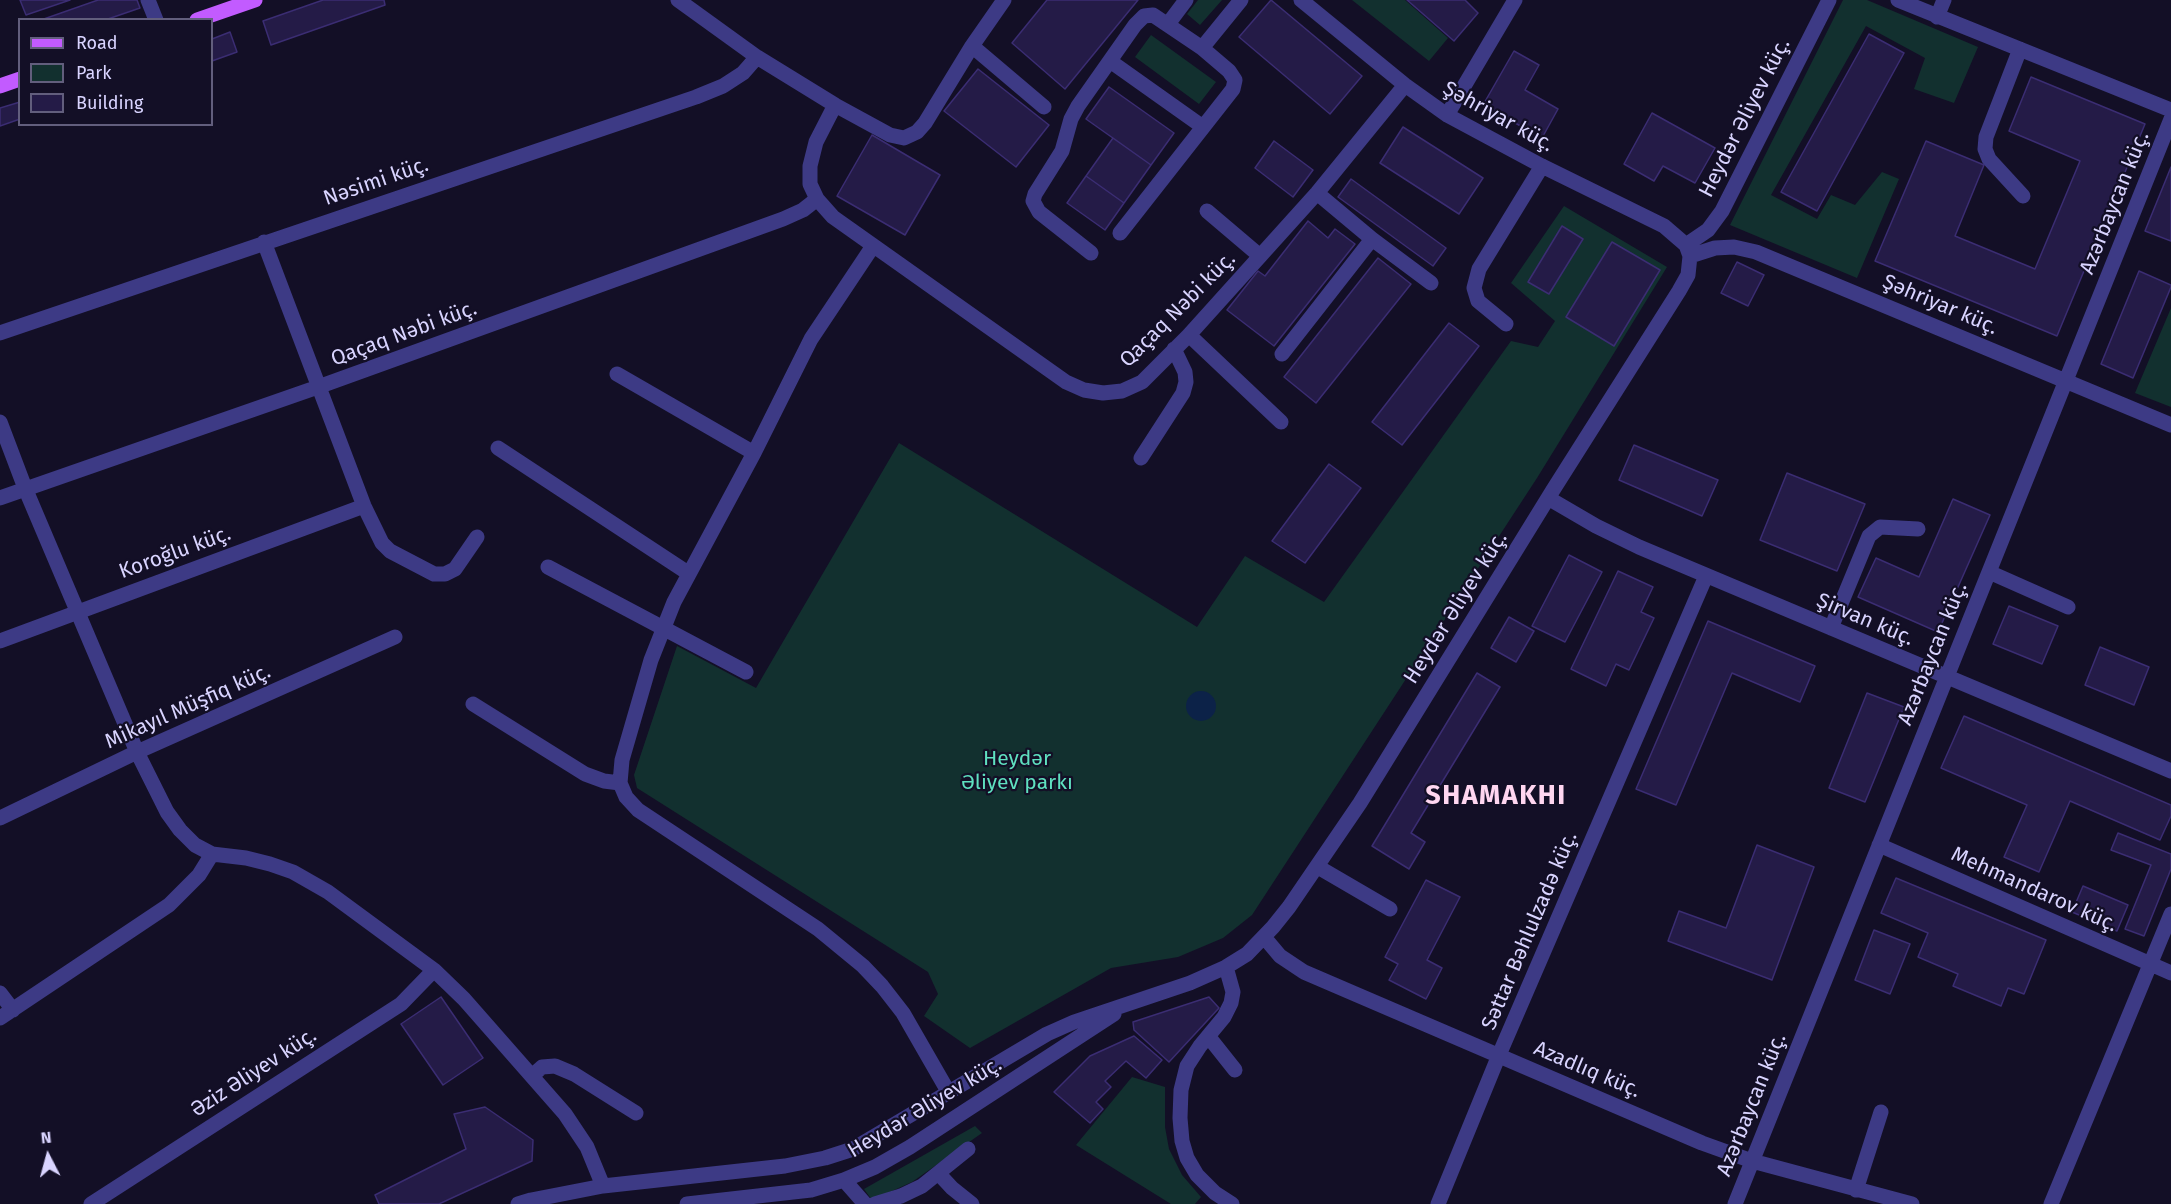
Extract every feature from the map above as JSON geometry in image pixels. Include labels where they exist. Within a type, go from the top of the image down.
[{"type":"main road","points":[[203,18],[255,0]]},
{"type":"main road","points":[[0,86],[18,80]]},
{"type":"street","points":[[148,0],[155,18]]},
{"type":"street","points":[[678,0],[757,57],[835,105],[890,135],[904,138],[917,132],[925,123],[972,46],[1004,0]]},
{"type":"street","points":[[1168,24],[1186,0]]},
{"type":"street","points":[[1202,48],[1241,0]]},
{"type":"street","name":"Şəhriyar küç.","points":[[1301,0],[1405,85],[1447,115],[1542,166],[1664,226],[1688,250],[1734,247],[1756,252],[2171,425]]},
{"type":"street","points":[[1447,115],[1515,0]]},
{"type":"street","name":"Heydər Əliyev küç.","points":[[687,1204],[811,1190],[875,1167],[910,1147],[1131,1003],[1190,983],[1226,967],[1247,954],[1264,937],[1318,867],[1366,793],[1679,291],[1688,275],[1688,250],[1708,230],[1722,211],[1829,0]]},
{"type":"street","points":[[1898,0],[2171,110]]},
{"type":"street","points":[[1937,17],[1944,0]]},
{"type":"street","points":[[1091,253],[1039,212],[1033,201],[1062,151],[1071,119],[1078,106],[1144,16],[1153,15],[1202,48],[1229,71],[1235,80],[1233,89],[1120,233]]},
{"type":"street","points":[[972,46],[1044,107]]},
{"type":"street","points":[[2020,49],[1986,136],[1985,149],[1989,159],[2023,196]]},
{"type":"street","name":"Nəsimi küç.","points":[[0,333],[696,97],[723,86],[743,73],[757,57]]},
{"type":"street","points":[[1110,61],[1203,127]]},
{"type":"street","name":"Qaçaq Nəbi küç.","points":[[0,498],[318,387],[783,219],[803,210],[817,200],[833,217],[1066,382],[1084,390],[1103,393],[1122,391],[1142,382],[1189,335],[1317,193],[1405,85]]},
{"type":"street","points":[[817,200],[810,184],[810,166],[816,142],[835,105]]},
{"type":"street","name":"Azərbaycan küç.","points":[[1735,1204],[2171,119]]},
{"type":"street","points":[[1506,324],[1478,301],[1474,288],[1479,269],[1542,166]]},
{"type":"street","points":[[1317,193],[1372,239],[1431,283]]},
{"type":"street","points":[[1208,211],[1260,256]]},
{"type":"street","points":[[1282,354],[1372,239]]},
{"type":"street","points":[[264,242],[364,506],[382,543],[390,551],[434,574],[446,574],[455,569],[477,537]]},
{"type":"street","points":[[873,246],[811,339],[754,453],[688,573],[662,629],[622,760],[620,783],[626,797],[638,810],[818,929],[863,966],[903,1013],[949,1093]]},
{"type":"street","points":[[1189,335],[1281,422]]},
{"type":"street","points":[[1141,458],[1183,393],[1186,382],[1185,372],[1174,350]]},
{"type":"street","points":[[617,374],[754,453]]},
{"type":"street","points":[[0,422],[25,488],[136,752],[167,812],[180,830],[195,845],[212,854],[246,858],[293,872],[328,891],[434,970],[464,999],[565,1114],[587,1147],[603,1186]]},
{"type":"street","points":[[498,448],[688,573]]},
{"type":"street","name":"Şirvan küç.","points":[[1548,498],[1596,526],[1706,576],[2171,771]]},
{"type":"street","name":"Koroğlu küç.","points":[[0,641],[364,506]]},
{"type":"street","points":[[1831,628],[1869,536],[1880,527],[1918,529]]},
{"type":"street","points":[[548,567],[746,672]]},
{"type":"street","points":[[1989,572],[2068,607]]},
{"type":"street","name":"Səttar Bəhlulzadə küç.","points":[[1438,1204],[1499,1055],[1706,576]]},
{"type":"street","name":"Mikayıl Müşfiq küç.","points":[[0,818],[136,752],[395,637]]},
{"type":"street","points":[[473,704],[585,774],[604,782],[620,783]]},
{"type":"street","name":"Mehmandarov küç.","points":[[1879,845],[2171,973]]},
{"type":"street","points":[[0,993],[7,1014],[169,905],[199,875],[212,854]]},
{"type":"street","points":[[1318,867],[1390,909]]},
{"type":"street","points":[[2050,1204],[2171,914]]},
{"type":"street","name":"Azadlıq küç.","points":[[1264,937],[1280,956],[1304,972],[1702,1143],[1752,1161],[1912,1204]]},
{"type":"street","points":[[1226,967],[1233,992],[1231,1003],[1224,1017],[1192,1056],[1184,1078],[1180,1118],[1182,1141],[1187,1158],[1197,1175],[1215,1193],[1232,1204]]},
{"type":"street","name":"Əziz Əliyev küç.","points":[[91,1204],[401,1004],[434,970]]},
{"type":"street","points":[[518,1204],[603,1186],[785,1166],[825,1158],[853,1149],[1047,1034],[1074,1022],[1131,1003]]},
{"type":"street","points":[[1208,1036],[1235,1070]]},
{"type":"street","points":[[532,1076],[542,1067],[555,1066],[574,1074],[636,1113]]},
{"type":"street","points":[[1856,1190],[1881,1112]]},
{"type":"street","points":[[876,1204],[922,1186],[968,1149]]},
{"type":"street","points":[[939,1174],[972,1204]]},
{"type":"street","points":[[844,1180],[865,1204]]},
{"type":"green space","points":[[1198,0],[1222,0],[1200,25],[1187,14]]},
{"type":"green space","points":[[1352,0],[1405,0],[1448,38],[1429,61]]},
{"type":"green space","points":[[1843,0],[1867,0],[1978,47],[1954,103],[1914,89],[1925,58],[1866,26],[1771,195],[1817,219],[1831,195],[1855,205],[1882,172],[1899,179],[1857,278],[1730,225]]},
{"type":"green space","points":[[1151,35],[1216,82],[1199,104],[1135,57]]},
{"type":"green space","name":"Heydər Əliyev parkı","points":[[1564,206],[1667,267],[1537,478],[1252,915],[1223,938],[1178,957],[1111,968],[970,1048],[924,1016],[938,994],[928,972],[637,788],[634,775],[677,646],[756,688],[899,443],[1197,627],[1245,556],[1324,602],[1511,341],[1538,347],[1555,321],[1511,283]]},
{"type":"green space","points":[[2171,308],[2171,407],[2135,393]]},
{"type":"green space","points":[[1132,1077],[1165,1087],[1165,1127],[1169,1149],[1182,1175],[1201,1197],[1195,1204],[1171,1204],[1076,1145]]},
{"type":"green space","points":[[975,1126],[982,1133],[912,1182],[872,1200],[864,1189]]},
{"type":"water","points":[[1201,691],[1212,695],[1216,706],[1212,717],[1201,721],[1190,717],[1186,706],[1190,695]]},
{"type":"building","points":[[20,0],[70,0],[26,15]]},
{"type":"building","points":[[98,0],[137,0],[140,8],[111,18],[47,18]]},
{"type":"building","points":[[323,0],[384,0],[385,5],[271,45],[263,21]]},
{"type":"building","points":[[1047,0],[1138,0],[1065,89],[1012,43]]},
{"type":"building","points":[[1271,0],[1362,76],[1330,114],[1239,37]]},
{"type":"building","points":[[1407,0],[1465,0],[1478,13],[1454,41]]},
{"type":"building","points":[[230,32],[237,52],[213,61],[213,39]]},
{"type":"building","points":[[1869,34],[1904,53],[1817,211],[1781,192]]},
{"type":"building","points":[[1514,51],[1539,65],[1525,90],[1558,109],[1542,138],[1483,105]]},
{"type":"building","points":[[978,69],[1049,125],[1016,167],[944,111]]},
{"type":"building","points":[[2031,77],[2145,124],[2057,336],[1875,261],[1926,141],[1984,165],[1955,236],[2035,269],[2080,161],[2009,131]]},
{"type":"building","points":[[1109,87],[1174,133],[1151,165],[1086,119]]},
{"type":"building","points":[[18,103],[18,120],[0,126],[0,108]]},
{"type":"building","points":[[1652,113],[1715,148],[1695,183],[1663,166],[1654,181],[1624,164]]},
{"type":"building","points":[[1403,127],[1483,178],[1459,214],[1380,163]]},
{"type":"building","points":[[872,135],[940,175],[905,235],[837,196]]},
{"type":"building","points":[[1113,138],[1151,165],[1124,203],[1086,176]]},
{"type":"building","points":[[1274,141],[1313,170],[1293,197],[1255,168]]},
{"type":"building","points":[[2171,167],[2171,241],[2145,231]]},
{"type":"building","points":[[1086,176],[1124,203],[1105,230],[1067,203]]},
{"type":"building","points":[[1351,179],[1446,248],[1433,266],[1338,197]]},
{"type":"building","points":[[1308,221],[1328,238],[1335,229],[1355,244],[1274,346],[1227,310],[1258,271],[1265,276]]},
{"type":"building","points":[[1562,226],[1583,239],[1549,294],[1528,282]]},
{"type":"building","points":[[1612,242],[1660,270],[1614,346],[1566,317]]},
{"type":"building","points":[[1378,258],[1411,284],[1316,403],[1284,377]]},
{"type":"building","points":[[1737,262],[1764,275],[1748,306],[1721,293]]},
{"type":"building","points":[[2139,271],[2171,287],[2133,378],[2101,364]]},
{"type":"building","points":[[1449,323],[1479,346],[1402,445],[1372,422]]},
{"type":"building","points":[[1634,445],[1718,480],[1702,516],[1619,480]]},
{"type":"building","points":[[1329,464],[1361,488],[1305,563],[1272,541]]},
{"type":"building","points":[[1787,473],[1865,504],[1837,571],[1760,540]]},
{"type":"building","points":[[1953,499],[1990,515],[1938,632],[1858,597],[1876,558],[1919,577]]},
{"type":"building","points":[[1569,555],[1602,572],[1565,642],[1532,626]]},
{"type":"building","points":[[1618,571],[1653,587],[1641,612],[1654,618],[1629,670],[1616,664],[1606,686],[1571,669]]},
{"type":"building","points":[[2009,606],[2058,626],[2042,664],[1993,644]]},
{"type":"building","points":[[1509,617],[1534,631],[1516,662],[1491,648]]},
{"type":"building","points":[[1708,621],[1815,666],[1800,702],[1732,673],[1676,805],[1636,789]]},
{"type":"building","points":[[2100,647],[2149,667],[2134,705],[2085,685]]},
{"type":"building","points":[[1477,673],[1500,687],[1411,833],[1425,842],[1409,869],[1372,846]]},
{"type":"building","points":[[1867,693],[1904,707],[1865,802],[1829,788]]},
{"type":"building","points":[[1964,716],[2171,805],[2171,816],[2160,840],[2070,801],[2039,872],[2004,857],[2027,805],[1941,768]]},
{"type":"building","points":[[2118,833],[2171,854],[2171,869],[2144,936],[2125,929],[2151,865],[2111,850]]},
{"type":"building","points":[[1757,845],[1814,867],[1772,980],[1668,941],[1679,911],[1726,928]]},
{"type":"building","points":[[1896,878],[2046,940],[2024,994],[2008,988],[2001,1006],[1953,986],[1958,974],[1918,957],[1928,933],[1881,913]]},
{"type":"building","points":[[1426,880],[1460,897],[1427,960],[1442,968],[1426,999],[1389,980],[1398,964],[1385,957]]},
{"type":"building","points":[[2083,886],[2128,905],[2117,931],[2072,912]]},
{"type":"building","points":[[1874,930],[1910,944],[1890,994],[1855,980]]},
{"type":"building","points":[[441,997],[483,1058],[443,1085],[401,1024]]},
{"type":"building","points":[[1209,997],[1219,1008],[1169,1062],[1134,1030],[1133,1022]]},
{"type":"building","points":[[1134,1036],[1162,1060],[1146,1078],[1126,1061],[1105,1081],[1111,1087],[1096,1102],[1103,1109],[1090,1123],[1054,1092],[1090,1056]]},
{"type":"building","points":[[485,1107],[533,1140],[532,1161],[439,1204],[379,1204],[375,1195],[466,1149],[454,1114]]},
{"type":"district","name":"SHAMAKHI","points":[[1496,796]]}]
